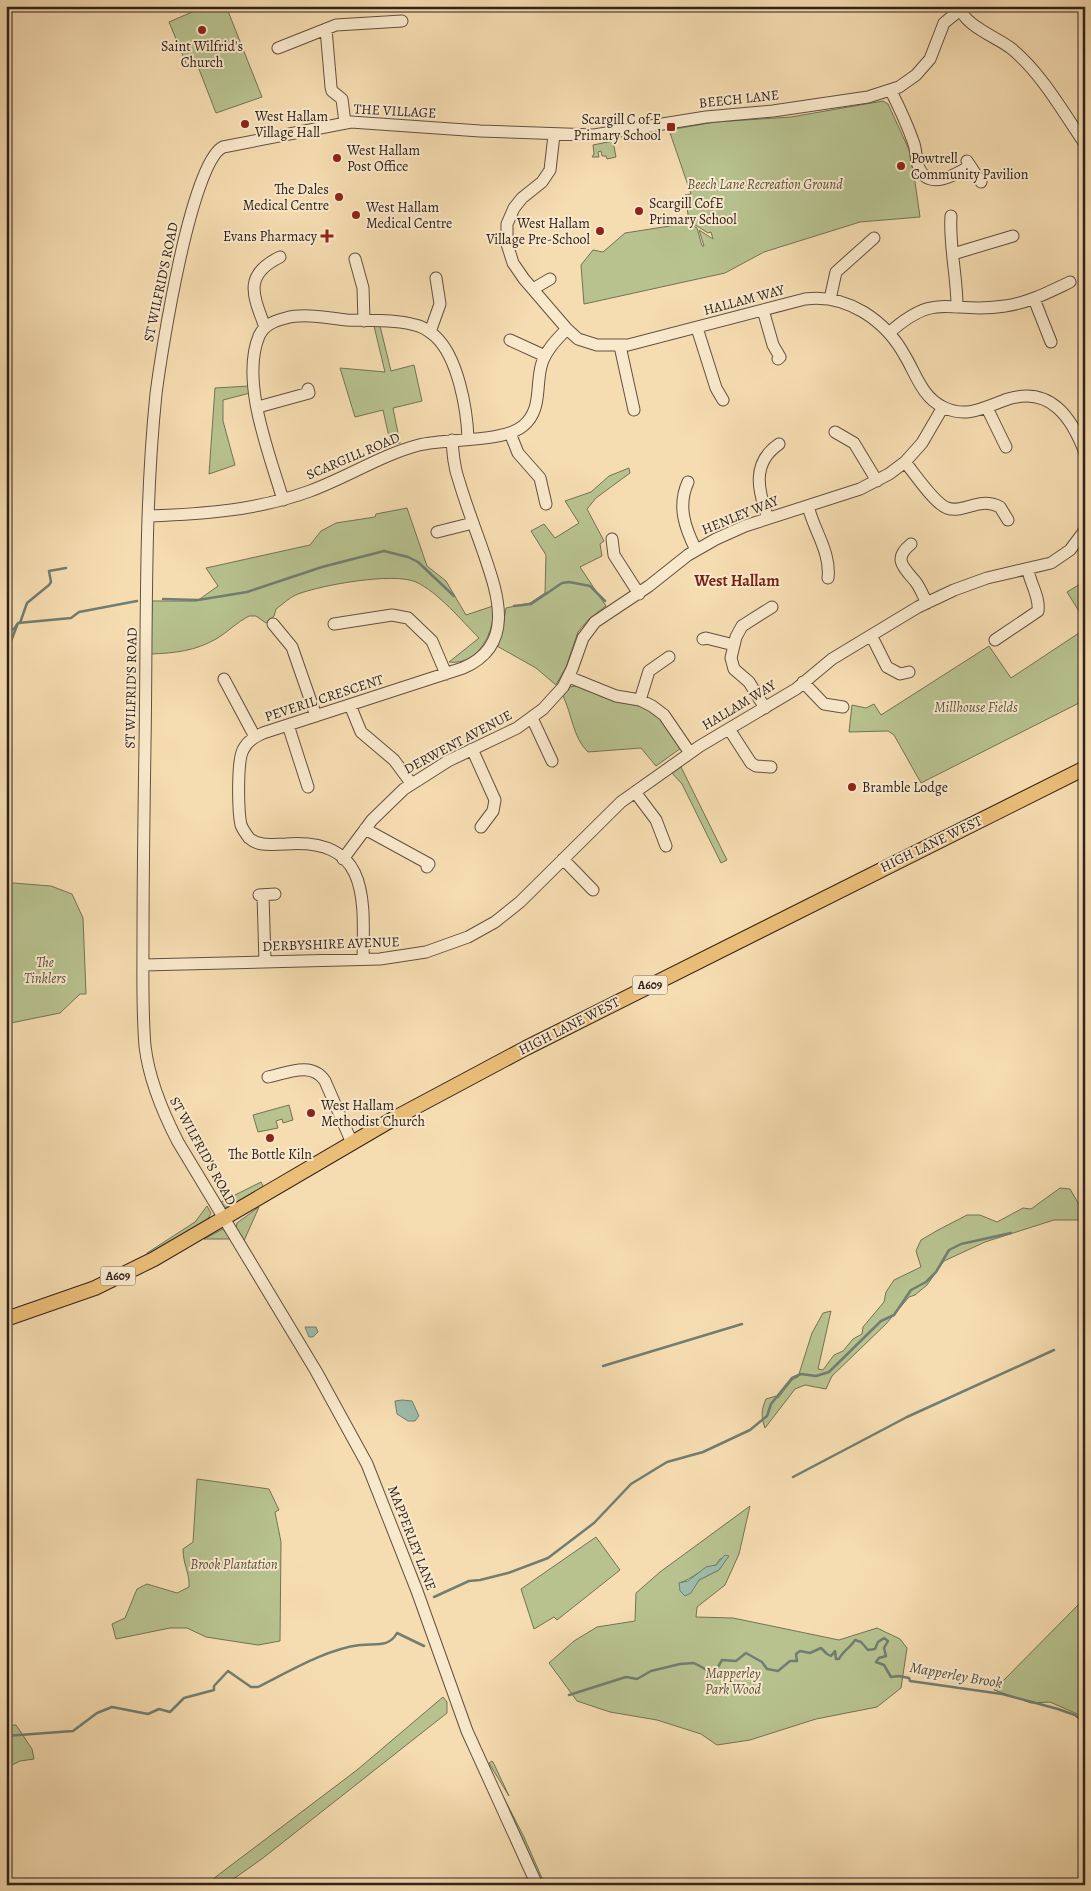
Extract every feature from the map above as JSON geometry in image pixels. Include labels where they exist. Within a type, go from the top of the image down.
[{"type":"main road","name":"HIGH LANE WEST","points":[[224,1220],[352,1143],[526,1048],[1085,768]]},
{"type":"main road","name":"A609","points":[[6,1319],[94,1288],[154,1259],[224,1220]]},
{"type":"street","name":"BEECH LANE","points":[[480,131],[554,135],[602,134],[706,118],[791,109],[868,97],[891,91],[911,80],[926,65],[944,22],[960,8]]},
{"type":"street","points":[[960,8],[964,17],[1019,56],[1085,144]]},
{"type":"street","points":[[282,44],[342,24],[397,24]]},
{"type":"street","points":[[326,29],[330,87],[332,92],[342,99],[345,123]]},
{"type":"street","points":[[891,91],[912,138],[918,166],[922,173],[932,178],[945,179],[954,176],[969,163],[981,182]]},
{"type":"street","name":"THE VILLAGE","points":[[220,148],[345,123],[480,131]]},
{"type":"street","name":"HALLAM WAY","points":[[554,135],[550,170],[542,182],[518,202],[506,228],[507,244],[511,259],[532,289],[567,330],[578,339],[590,344],[620,346],[806,299],[830,299],[859,310],[889,334],[906,357],[924,390],[943,407]]},
{"type":"street","name":"ST WILFRID'S ROAD","points":[[220,148],[210,159],[189,222],[168,318],[156,392],[150,516],[143,965],[145,1044],[148,1065],[157,1098],[178,1142],[224,1220]]},
{"type":"street","points":[[951,216],[950,237],[957,306]]},
{"type":"street","points":[[953,254],[1013,236]]},
{"type":"street","points":[[830,299],[836,272],[874,238]]},
{"type":"street","points":[[265,327],[255,298],[255,280],[263,266],[280,257]]},
{"type":"street","points":[[355,265],[363,292],[364,320]]},
{"type":"street","points":[[532,289],[550,279]]},
{"type":"street","points":[[889,334],[918,312],[939,306],[995,308],[1034,299],[1070,282]]},
{"type":"street","points":[[430,332],[439,308],[434,283]]},
{"type":"street","points":[[1034,299],[1051,342]]},
{"type":"street","points":[[764,310],[773,345],[780,357],[778,359]]},
{"type":"street","points":[[283,500],[258,407],[255,360],[258,338],[265,327],[292,317],[410,324],[430,332],[444,347],[461,387],[466,406],[468,438]]},
{"type":"street","points":[[697,328],[712,389],[723,400]]},
{"type":"street","name":"SCARGILL ROAD","points":[[150,516],[216,512],[283,500],[321,486],[399,451],[452,440],[488,438],[510,433],[523,426],[534,412],[545,356],[567,330]]},
{"type":"street","points":[[518,340],[545,356]]},
{"type":"street","points":[[620,346],[635,397],[634,410]]},
{"type":"street","points":[[258,407],[309,393],[308,389]]},
{"type":"street","points":[[943,407],[961,412],[987,408],[1019,397],[1034,397],[1046,400],[1061,409],[1070,419],[1085,453]]},
{"type":"street","name":"HENLEY WAY","points":[[569,677],[578,648],[589,628],[639,594],[696,550],[729,533],[768,518],[860,489],[877,481],[905,462],[922,443],[943,407]]},
{"type":"street","points":[[987,408],[1006,447]]},
{"type":"street","points":[[841,432],[859,449],[877,481]]},
{"type":"street","points":[[510,433],[518,453],[537,474],[547,489],[546,504]]},
{"type":"street","name":"PEVERIL CRESCENT","points":[[363,959],[362,893],[355,874],[343,859],[332,850],[317,844],[266,845],[252,840],[245,833],[240,820],[240,760],[244,748],[254,737],[469,666],[484,654],[493,639],[498,623],[498,595],[456,472],[452,440]]},
{"type":"street","points":[[768,518],[759,491],[758,476],[763,462],[774,444]]},
{"type":"street","points":[[905,462],[938,501],[952,513],[983,502],[1005,507],[1008,520]]},
{"type":"street","points":[[683,487],[683,517],[696,550]]},
{"type":"street","points":[[808,506],[814,527],[828,558],[831,573]]},
{"type":"street","points":[[434,530],[473,523]]},
{"type":"street","name":"HALLAM WAY","points":[[690,753],[765,708],[803,682],[827,662],[927,603],[964,586],[999,575],[1047,565],[1062,556],[1077,543],[1085,530]]},
{"type":"street","points":[[911,544],[898,558],[905,571],[916,582],[927,603]]},
{"type":"street","points":[[610,545],[639,594]]},
{"type":"street","points":[[995,640],[1041,612],[1031,585],[1028,570]]},
{"type":"street","points":[[765,708],[751,685],[734,669],[731,658],[739,631],[746,623],[772,607]]},
{"type":"street","points":[[334,624],[346,618],[395,615],[408,618],[432,641],[446,674]]},
{"type":"street","points":[[273,624],[280,638],[293,650],[316,716]]},
{"type":"street","points":[[872,637],[887,667],[905,676]]},
{"type":"street","points":[[703,639],[706,638],[734,645]]},
{"type":"street","points":[[640,700],[649,671],[669,657]]},
{"type":"street","points":[[569,677],[621,698],[640,700],[652,706],[664,715],[690,753]]},
{"type":"street","name":"DERWENT AVENUE","points":[[343,859],[388,802],[411,784],[472,749],[509,733],[532,718],[558,694],[569,677]]},
{"type":"street","points":[[223,678],[254,737]]},
{"type":"street","points":[[803,682],[824,704],[843,707]]},
{"type":"street","points":[[350,705],[361,732],[391,757],[411,784]]},
{"type":"street","points":[[532,718],[552,761]]},
{"type":"street","points":[[288,725],[308,780]]},
{"type":"street","points":[[729,729],[748,760],[764,769]]},
{"type":"street","points":[[472,749],[495,800],[493,811],[481,827]]},
{"type":"street","name":"DERBYSHIRE AVENUE","points":[[143,965],[363,959],[426,952],[449,946],[495,922],[520,902],[616,807],[690,753]]},
{"type":"street","points":[[635,792],[656,820],[666,846]]},
{"type":"street","points":[[366,829],[429,864],[428,867]]},
{"type":"street","points":[[562,859],[585,875],[593,890]]},
{"type":"street","points":[[265,962],[266,895]]},
{"type":"street","points":[[268,1077],[293,1076],[310,1069],[323,1078],[352,1143]]},
{"type":"street","name":"MAPPERLEY LANE","points":[[224,1220],[316,1370],[367,1464],[414,1582],[467,1731],[537,1885]]},
{"type":"green space","points":[[206,6],[226,6],[262,97],[216,113],[197,64],[188,68],[169,22]]},
{"type":"green space","name":"Beech Lane Recreation Ground","points":[[883,101],[888,104],[911,154],[920,217],[860,222],[764,252],[725,273],[584,304],[581,265],[593,250],[603,252],[625,233],[689,223],[697,228],[702,246],[704,246],[699,230],[713,239],[711,232],[708,233],[689,221],[685,195],[691,194],[669,130],[715,122],[791,117]]},
{"type":"green space","points":[[613,141],[616,157],[607,159],[606,156],[602,156],[601,151],[598,152],[599,157],[592,157],[594,154],[593,145]]},
{"type":"green space","points":[[374,326],[380,326],[391,371],[414,365],[422,401],[393,408],[400,443],[391,446],[383,410],[355,417],[340,368],[385,372]]},
{"type":"green space","points":[[249,386],[250,393],[223,400],[223,421],[235,465],[209,474],[215,388]]},
{"type":"green space","points":[[629,468],[630,473],[596,498],[587,509],[604,541],[600,544],[602,556],[580,567],[606,606],[589,619],[578,632],[566,667],[556,685],[536,668],[497,646],[502,632],[506,608],[530,603],[545,593],[546,555],[531,531],[544,524],[555,538],[579,523],[565,501],[591,492],[609,476]]},
{"type":"green space","points":[[407,508],[427,566],[446,581],[466,615],[493,606],[493,616],[488,636],[483,645],[469,658],[459,662],[449,662],[479,638],[457,615],[433,593],[416,582],[391,578],[357,581],[309,590],[295,595],[276,609],[274,616],[266,623],[256,616],[249,616],[216,639],[193,649],[151,654],[152,601],[197,601],[218,586],[206,568],[310,545],[321,531],[336,523],[375,517],[376,514]]},
{"type":"green space","points":[[1085,581],[1085,621],[1067,592]]},
{"type":"green space","name":"Millhouse Fields","points":[[1085,629],[1085,700],[921,783],[894,735],[888,731],[849,732],[852,705],[866,708],[874,704],[881,715],[989,646],[1011,678]]},
{"type":"green space","points":[[576,686],[616,701],[644,707],[660,718],[681,748],[656,766],[641,748],[588,752],[579,740],[563,696],[570,687]]},
{"type":"green space","points":[[681,767],[727,860],[721,863],[682,784],[672,773]]},
{"type":"green space","name":"The Tinklers","points":[[13,883],[51,886],[72,894],[83,918],[86,994],[80,994],[60,1013],[6,1024],[6,885]]},
{"type":"green space","points":[[289,1105],[293,1120],[283,1123],[282,1119],[276,1121],[278,1128],[258,1132],[253,1115]]},
{"type":"green space","points":[[261,1182],[264,1188],[226,1209],[221,1202]]},
{"type":"green space","points":[[1060,1188],[1070,1189],[1081,1208],[1085,1209],[1085,1220],[1054,1220],[985,1242],[944,1261],[927,1285],[915,1295],[909,1297],[886,1324],[832,1376],[826,1389],[805,1385],[795,1389],[765,1428],[762,1414],[766,1399],[776,1396],[778,1398],[792,1380],[798,1377],[812,1333],[823,1313],[831,1311],[818,1369],[823,1370],[834,1355],[843,1351],[853,1339],[862,1334],[863,1327],[884,1302],[886,1292],[894,1280],[921,1267],[916,1251],[921,1240],[967,1215],[980,1215],[997,1222],[1023,1208],[1031,1209]]},
{"type":"green space","points":[[207,1206],[211,1213],[207,1221],[148,1255],[147,1253],[195,1222]]},
{"type":"green space","points":[[259,1207],[243,1243],[236,1229],[237,1223]]},
{"type":"green space","points":[[223,1229],[231,1239],[204,1239]]},
{"type":"green space","name":"Brook Plantation","points":[[197,1479],[269,1489],[279,1510],[275,1512],[281,1542],[280,1641],[258,1645],[206,1637],[187,1628],[170,1628],[116,1639],[112,1624],[125,1618],[137,1589],[147,1584],[177,1593],[189,1587],[183,1549],[193,1542]]},
{"type":"green space","name":"Mapperley Park Wood","points":[[750,1506],[739,1554],[725,1585],[697,1607],[696,1617],[733,1618],[839,1640],[877,1628],[900,1639],[907,1648],[901,1688],[877,1707],[816,1719],[750,1740],[717,1745],[701,1734],[657,1720],[610,1712],[577,1701],[549,1663],[574,1641],[597,1627],[635,1621],[636,1593],[660,1572]],"holes":[[[728,1556],[719,1570],[699,1580],[690,1593],[679,1583],[716,1565],[720,1559]]]},
{"type":"green space","points":[[596,1537],[620,1570],[557,1620],[554,1617],[534,1629],[521,1589]]},
{"type":"green space","points":[[1085,1598],[1085,1715],[1082,1716],[1050,1702],[1031,1703],[994,1690]]},
{"type":"green space","points":[[443,1697],[447,1702],[447,1713],[263,1858],[225,1885],[205,1885],[357,1770]]},
{"type":"green space","points":[[6,1725],[16,1725],[32,1749],[34,1759],[20,1761],[6,1768]]},
{"type":"green space","points":[[492,1761],[494,1764],[509,1796],[489,1763]]},
{"type":"green space","points":[[487,1765],[524,1837],[545,1885],[541,1885]]},
{"type":"shaded area","points":[[305,1327],[316,1327],[318,1332],[313,1337],[309,1337]]},
{"type":"shaded area","points":[[395,1401],[412,1401],[419,1416],[415,1421],[408,1421],[397,1414]]},
{"type":"shaded area","points":[[725,1555],[729,1556],[719,1570],[699,1580],[691,1593],[685,1596],[680,1591],[679,1583],[688,1581],[706,1567],[716,1565]]},
{"type":"waterway","points":[[163,599],[198,600],[247,592],[322,567],[384,551],[408,557],[418,562],[454,596]]},
{"type":"waterway","points":[[20,623],[27,603],[51,582],[49,571],[66,568]]},
{"type":"waterway","points":[[514,606],[531,604],[562,583],[569,582],[590,586],[605,601]]},
{"type":"waterway","points":[[6,631],[14,629],[18,623],[71,618],[79,612],[137,601]]},
{"type":"waterway","points":[[6,654],[18,623]]},
{"type":"waterway","points":[[434,1597],[469,1581],[508,1573],[548,1558],[594,1523],[631,1484],[667,1462],[703,1452],[750,1430],[767,1416],[771,1404],[792,1378],[801,1374],[816,1376],[829,1372],[881,1321],[894,1315],[911,1290],[926,1282],[936,1272],[949,1250],[961,1244],[1011,1233]]},
{"type":"waterway","points":[[603,1366],[742,1324]]},
{"type":"waterway","points":[[793,1477],[907,1417],[1054,1350]]},
{"type":"waterway","points":[[6,1736],[73,1731],[97,1713],[112,1707],[148,1714],[159,1709],[170,1712],[184,1698],[214,1690],[214,1686],[228,1671],[251,1687],[258,1687],[321,1656],[347,1647],[386,1643],[394,1638],[397,1633],[424,1646]]},
{"type":"waterway","name":"Mapperley Brook","points":[[569,1695],[626,1677],[637,1679],[651,1671],[680,1664],[694,1663],[715,1672],[722,1660],[736,1661],[746,1653],[762,1662],[767,1669],[778,1671],[790,1661],[797,1661],[796,1654],[800,1651],[810,1653],[821,1648],[831,1656],[835,1651],[836,1659],[839,1659],[855,1640],[861,1642],[868,1650],[875,1649],[878,1642],[884,1638],[888,1641],[884,1648],[886,1656],[879,1658],[876,1662],[884,1665],[891,1677],[899,1676],[909,1678],[910,1681],[1002,1694],[1058,1709],[1075,1715],[1085,1723]]},
{"type":"place","name":"Saint Wilfrid's Church","points":[[202,30]]},
{"type":"place","name":"West Hallam Village Hall","points":[[245,124]]},
{"type":"place","name":"Scargill C of E Primary School","points":[[671,127]]},
{"type":"place","name":"West Hallam Post Office","points":[[337,158]]},
{"type":"place","name":"Powtrell Community Pavilion","points":[[901,166]]},
{"type":"place","name":"The Dales Medical Centre","points":[[339,197]]},
{"type":"place","name":"Scargill CofE Primary School","points":[[639,211]]},
{"type":"place","name":"West Hallam Medical Centre","points":[[356,215]]},
{"type":"place","name":"West Hallam Village Pre-School","points":[[600,231]]},
{"type":"place","name":"Evans Pharmacy","points":[[327,236]]},
{"type":"place","name":"Bramble Lodge","points":[[852,787]]},
{"type":"place","name":"West Hallam Methodist Church","points":[[311,1113]]},
{"type":"place","name":"The Bottle Kiln","points":[[270,1138]]},
{"type":"district","name":"West Hallam","points":[[737,581]]}]
